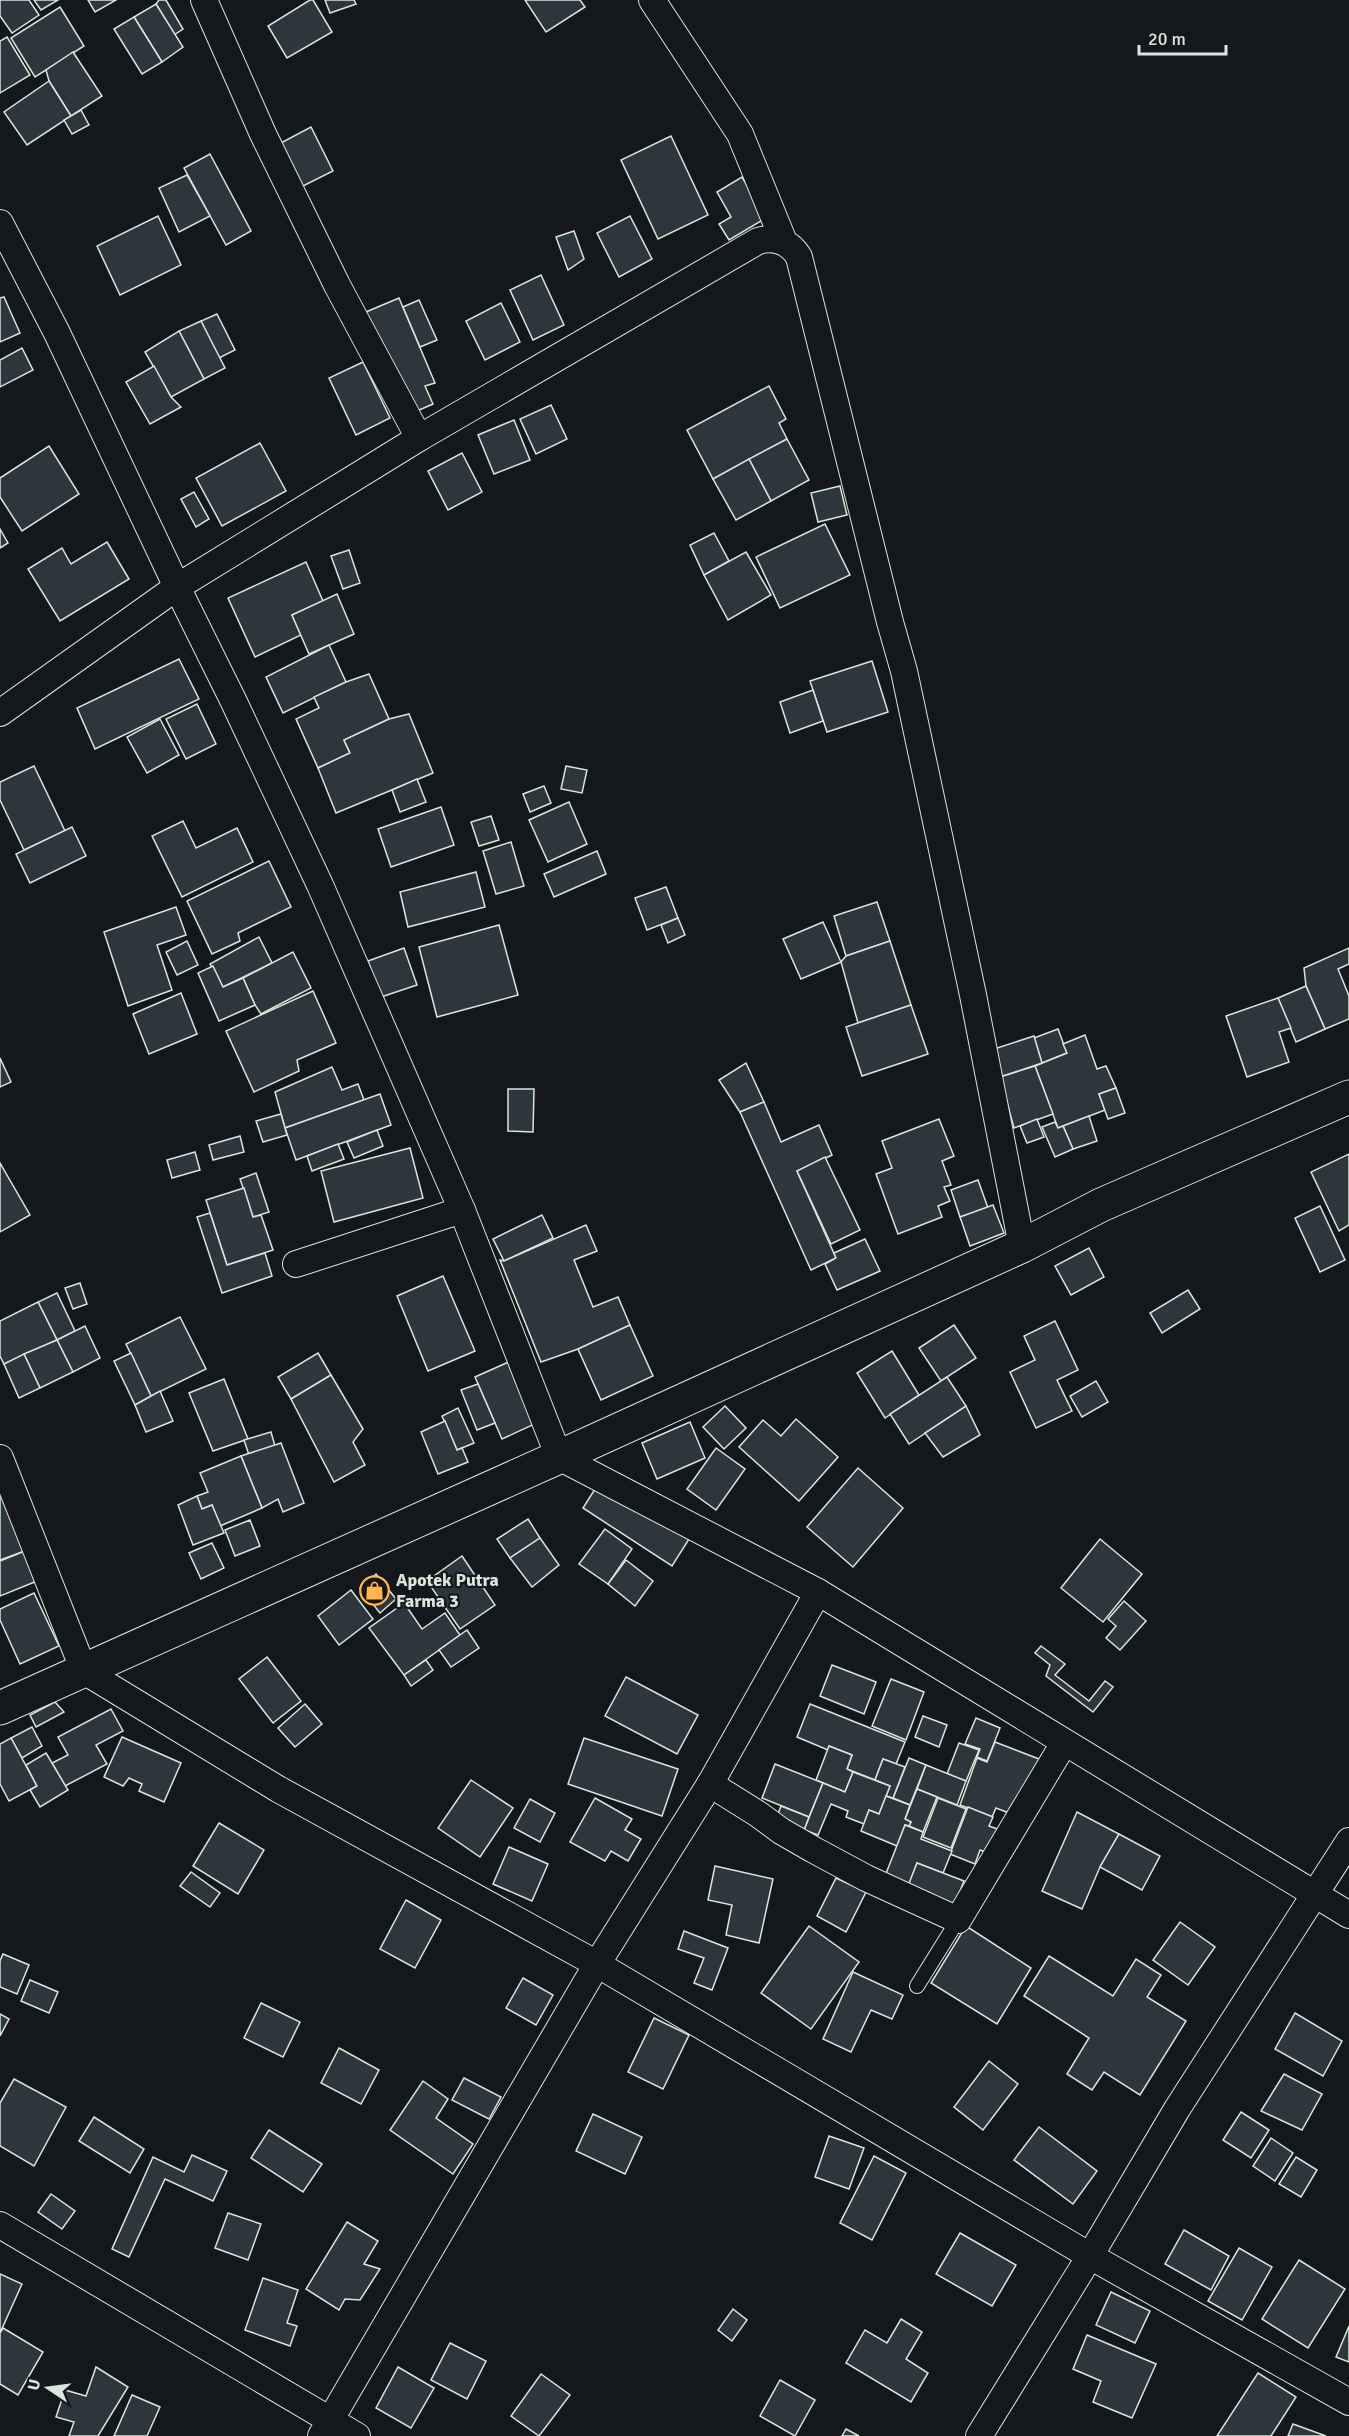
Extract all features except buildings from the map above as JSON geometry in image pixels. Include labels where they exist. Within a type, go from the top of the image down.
[{"type":"street","points":[[204,0],[263,134],[337,285],[419,438]]},
{"type":"street","points":[[652,0],[740,134],[784,242]]},
{"type":"street","points":[[0,224],[57,333],[320,885],[462,1210],[560,1457],[818,1592],[1349,1915]]},
{"type":"street","points":[[0,713],[177,588],[419,438],[758,240],[776,239],[784,242],[795,250],[799,257],[904,671],[973,995],[1022,1246]]},
{"type":"street","points":[[0,1708],[560,1457],[1022,1246],[1101,1204],[1349,1097]]},
{"type":"street","points":[[296,1264],[462,1210]]},
{"type":"street","points":[[0,1458],[84,1671],[278,1789],[597,1964],[1090,2256],[1349,2402]]},
{"type":"street","points":[[326,2428],[597,1964],[710,1784],[818,1592]]},
{"type":"street","points":[[710,1784],[814,1850],[866,1878],[958,1920],[1064,1743]]},
{"type":"street","points":[[979,2436],[1177,2109],[1349,1841]]},
{"type":"street","points":[[0,2225],[326,2428],[357,2436]]},
{"type":"lane","points":[[917,1986],[958,1920]]},
{"type":"place","name":"Apotek Putra Farma 3","points":[[375,1590]]}]
